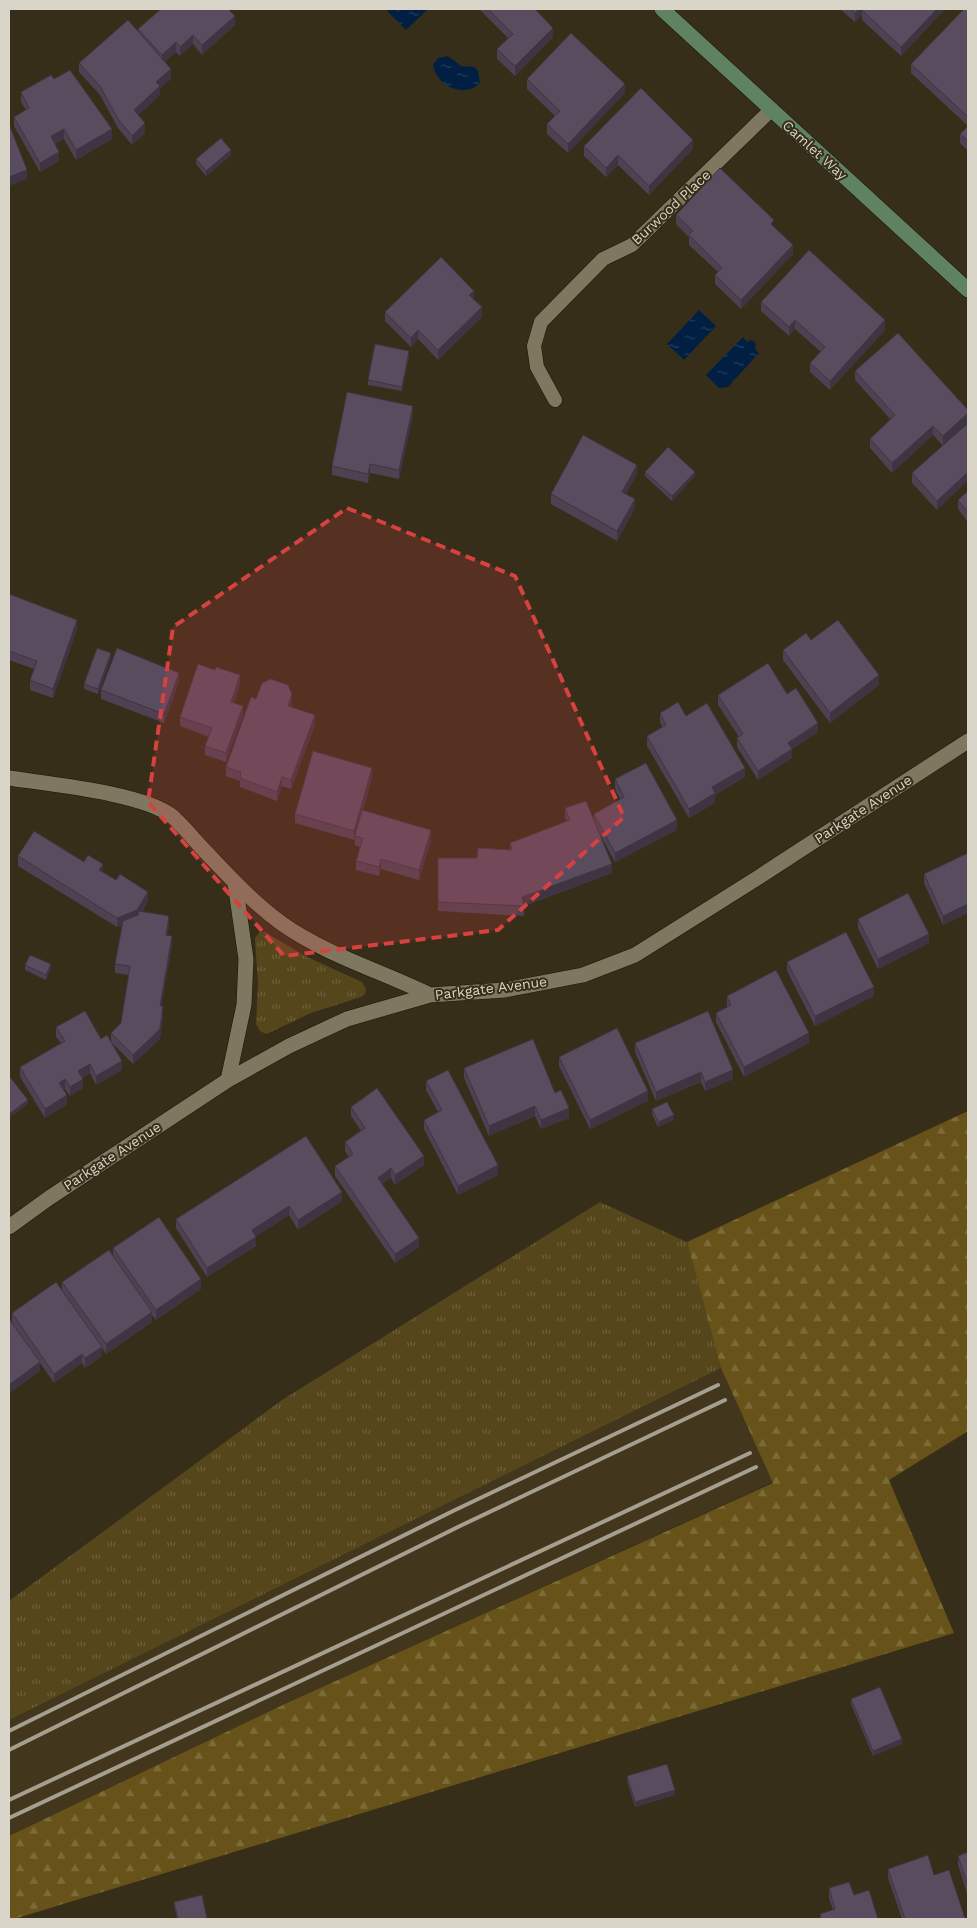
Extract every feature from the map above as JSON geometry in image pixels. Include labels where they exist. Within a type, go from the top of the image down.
[{"type":"street","name":"Camlet Way","points":[[662,9],[968,290]]},
{"type":"street","name":"Parkgate Avenue","points":[[9,1227],[49,1198],[228,1080],[289,1046],[347,1019],[430,996],[505,990],[583,976],[635,955],[759,878],[968,741]]},
{"type":"street","points":[[9,778],[96,791],[146,802],[172,816],[235,883],[281,923],[332,953],[406,983],[430,996]]},
{"type":"street","points":[[228,1080],[244,1005],[246,959],[235,883]]},
{"type":"lane","name":"Burwood Place","points":[[556,400],[537,367],[534,346],[540,322],[603,259],[632,245],[771,110]]},
{"type":"highlighted area","points":[[347,508],[515,576],[624,817],[498,930],[284,956],[148,802],[173,627]]},
{"type":"shaded area","points":[[721,1368],[773,1482],[287,1703],[9,1836],[9,1720]]},
{"type":"green space","points":[[260,932],[265,932],[305,956],[362,982],[366,989],[365,994],[361,997],[311,1013],[266,1034],[260,1031],[256,1024],[258,985],[255,938]]},
{"type":"green space","points":[[968,1111],[968,1431],[889,1480],[954,1633],[9,1919],[9,1836],[287,1703],[773,1483],[721,1368],[687,1242]]},
{"type":"green space","points":[[600,1202],[687,1242],[721,1368],[9,1720],[9,1601],[282,1400]]},
{"type":"water","points":[[395,9],[398,12],[401,9],[428,9],[406,30],[387,11]]},
{"type":"water","points":[[448,56],[461,66],[474,67],[478,71],[480,83],[474,88],[459,90],[452,88],[439,79],[433,65],[438,58]]},
{"type":"water","points":[[699,310],[716,326],[684,360],[667,344]]},
{"type":"water","points":[[743,337],[747,342],[751,340],[756,343],[755,349],[759,353],[728,387],[719,388],[706,375]]},
{"type":"building","points":[[161,9],[228,9],[235,16],[202,45],[193,35],[180,47],[176,42],[162,55],[138,29]]},
{"type":"building","points":[[488,9],[535,9],[553,28],[515,66],[497,49],[513,34]]},
{"type":"building","points":[[850,9],[859,9],[855,13]]},
{"type":"building","points":[[937,9],[901,47],[862,10]]},
{"type":"building","points":[[964,9],[968,9],[968,117],[911,64]]},
{"type":"building","points":[[128,20],[171,69],[156,82],[160,86],[134,110],[145,123],[132,136],[118,119],[100,86],[79,63]]},
{"type":"building","points":[[571,33],[625,84],[568,144],[547,124],[560,111],[527,79]]},
{"type":"building","points":[[70,70],[112,129],[76,150],[64,129],[51,136],[59,152],[40,163],[14,117],[29,108],[21,92],[51,75],[54,79]]},
{"type":"building","points":[[641,88],[693,140],[649,186],[618,155],[606,168],[584,146]]},
{"type":"building","points":[[9,124],[27,170],[9,177]]},
{"type":"building","points":[[968,126],[968,141],[960,134]]},
{"type":"building","points":[[221,138],[231,150],[206,171],[196,159]]},
{"type":"building","points":[[720,168],[774,220],[771,224],[793,245],[741,300],[715,275],[722,268],[689,235],[693,231],[676,215]]},
{"type":"building","points":[[809,250],[885,320],[830,381],[810,363],[825,347],[795,320],[789,327],[761,302]]},
{"type":"building","points":[[441,257],[474,291],[469,295],[482,307],[438,350],[418,330],[411,338],[385,312]]},
{"type":"building","points":[[898,333],[968,410],[968,413],[943,436],[933,426],[892,463],[870,439],[895,415],[855,371]]},
{"type":"building","points":[[375,344],[409,351],[402,387],[368,380]]},
{"type":"building","points":[[347,392],[413,406],[399,470],[370,464],[368,474],[332,466]]},
{"type":"building","points":[[968,423],[968,472],[937,501],[912,473]]},
{"type":"building","points":[[583,435],[637,465],[622,492],[635,499],[617,531],[551,494]]},
{"type":"building","points":[[668,447],[695,472],[672,496],[645,472]]},
{"type":"building","points":[[968,491],[968,512],[958,500]]},
{"type":"building","points":[[9,594],[77,620],[53,689],[30,680],[37,661],[9,651]]},
{"type":"building","points":[[838,620],[879,675],[830,713],[783,650],[806,633],[811,640]]},
{"type":"building","points":[[97,648],[111,653],[98,689],[84,684]]},
{"type":"building","points":[[117,648],[179,673],[164,714],[101,690]]},
{"type":"building","points":[[768,663],[787,694],[796,688],[818,723],[788,743],[792,749],[758,771],[737,738],[743,734],[718,695]]},
{"type":"building","points":[[198,664],[215,670],[216,667],[240,675],[231,702],[243,706],[226,753],[205,746],[212,728],[180,717]]},
{"type":"building","points":[[271,679],[288,685],[292,694],[288,706],[315,715],[291,780],[282,777],[277,792],[240,778],[241,772],[226,767],[251,697],[256,699],[262,683]]},
{"type":"building","points":[[678,702],[686,716],[707,703],[745,768],[712,787],[715,793],[689,809],[647,736],[666,725],[660,713]]},
{"type":"building","points":[[313,751],[372,768],[354,831],[295,814]]},
{"type":"building","points":[[646,763],[677,820],[615,853],[594,814],[624,797],[615,779]]},
{"type":"building","points":[[586,801],[612,864],[522,897],[524,906],[438,902],[438,858],[477,858],[478,848],[512,850],[510,843],[570,820],[565,808]]},
{"type":"building","points":[[362,810],[431,830],[419,870],[381,859],[379,867],[356,861],[363,838],[355,836]]},
{"type":"building","points":[[34,831],[84,862],[88,855],[103,864],[99,870],[116,880],[120,874],[148,892],[137,910],[117,918],[18,856]]},
{"type":"building","points":[[968,853],[968,904],[943,916],[924,874]]},
{"type":"building","points":[[908,893],[929,934],[878,959],[858,919]]},
{"type":"building","points":[[139,911],[169,916],[166,935],[172,936],[160,1006],[163,1006],[160,1029],[133,1055],[111,1033],[121,1023],[130,966],[115,964],[123,921],[138,915]]},
{"type":"building","points":[[846,932],[874,987],[815,1016],[787,962]]},
{"type":"building","points":[[30,955],[51,964],[46,975],[25,965]]},
{"type":"building","points":[[776,970],[809,1033],[744,1067],[716,1013],[731,1005],[727,996]]},
{"type":"building","points":[[85,1011],[101,1039],[107,1035],[122,1061],[96,1076],[90,1064],[78,1071],[83,1079],[70,1087],[65,1079],[59,1083],[67,1095],[45,1109],[20,1067],[65,1041],[56,1027]]},
{"type":"building","points":[[708,1011],[733,1070],[705,1082],[701,1072],[656,1092],[635,1043]]},
{"type":"building","points":[[617,1028],[648,1091],[590,1120],[559,1057]]},
{"type":"building","points":[[533,1039],[555,1093],[561,1090],[569,1108],[541,1120],[535,1106],[489,1126],[464,1068]]},
{"type":"building","points":[[448,1070],[498,1165],[458,1186],[424,1120],[442,1110],[426,1081]]},
{"type":"building","points":[[9,1078],[28,1100],[9,1114]]},
{"type":"building","points":[[377,1088],[424,1156],[395,1175],[391,1168],[378,1178],[419,1238],[395,1254],[335,1166],[353,1154],[345,1142],[365,1128],[351,1107]]},
{"type":"building","points":[[667,1102],[674,1115],[658,1122],[652,1109]]},
{"type":"building","points":[[306,1136],[342,1192],[298,1220],[289,1206],[252,1230],[256,1237],[207,1268],[176,1219]]},
{"type":"building","points":[[159,1217],[201,1279],[156,1310],[113,1248]]},
{"type":"building","points":[[109,1250],[152,1312],[106,1344],[62,1282]]},
{"type":"building","points":[[56,1282],[102,1347],[85,1358],[82,1354],[54,1374],[12,1313]]},
{"type":"building","points":[[9,1319],[40,1362],[9,1385]]},
{"type":"building","points":[[880,1687],[902,1739],[873,1751],[851,1699]]},
{"type":"building","points":[[667,1764],[675,1790],[635,1802],[627,1776]]},
{"type":"building","points":[[968,1852],[968,1886],[958,1856]]},
{"type":"building","points":[[928,1855],[934,1875],[949,1870],[965,1918],[905,1919],[888,1869]]},
{"type":"building","points":[[849,1882],[854,1895],[869,1890],[878,1919],[822,1919],[820,1914],[835,1909],[829,1888]]},
{"type":"building","points":[[202,1895],[207,1919],[178,1919],[174,1902]]},
{"type":"railway","points":[[9,1731],[453,1511],[718,1385]]},
{"type":"railway","points":[[9,1750],[462,1525],[725,1400]]},
{"type":"railway","points":[[9,1800],[750,1453]]},
{"type":"railway","points":[[9,1818],[756,1467]]}]
